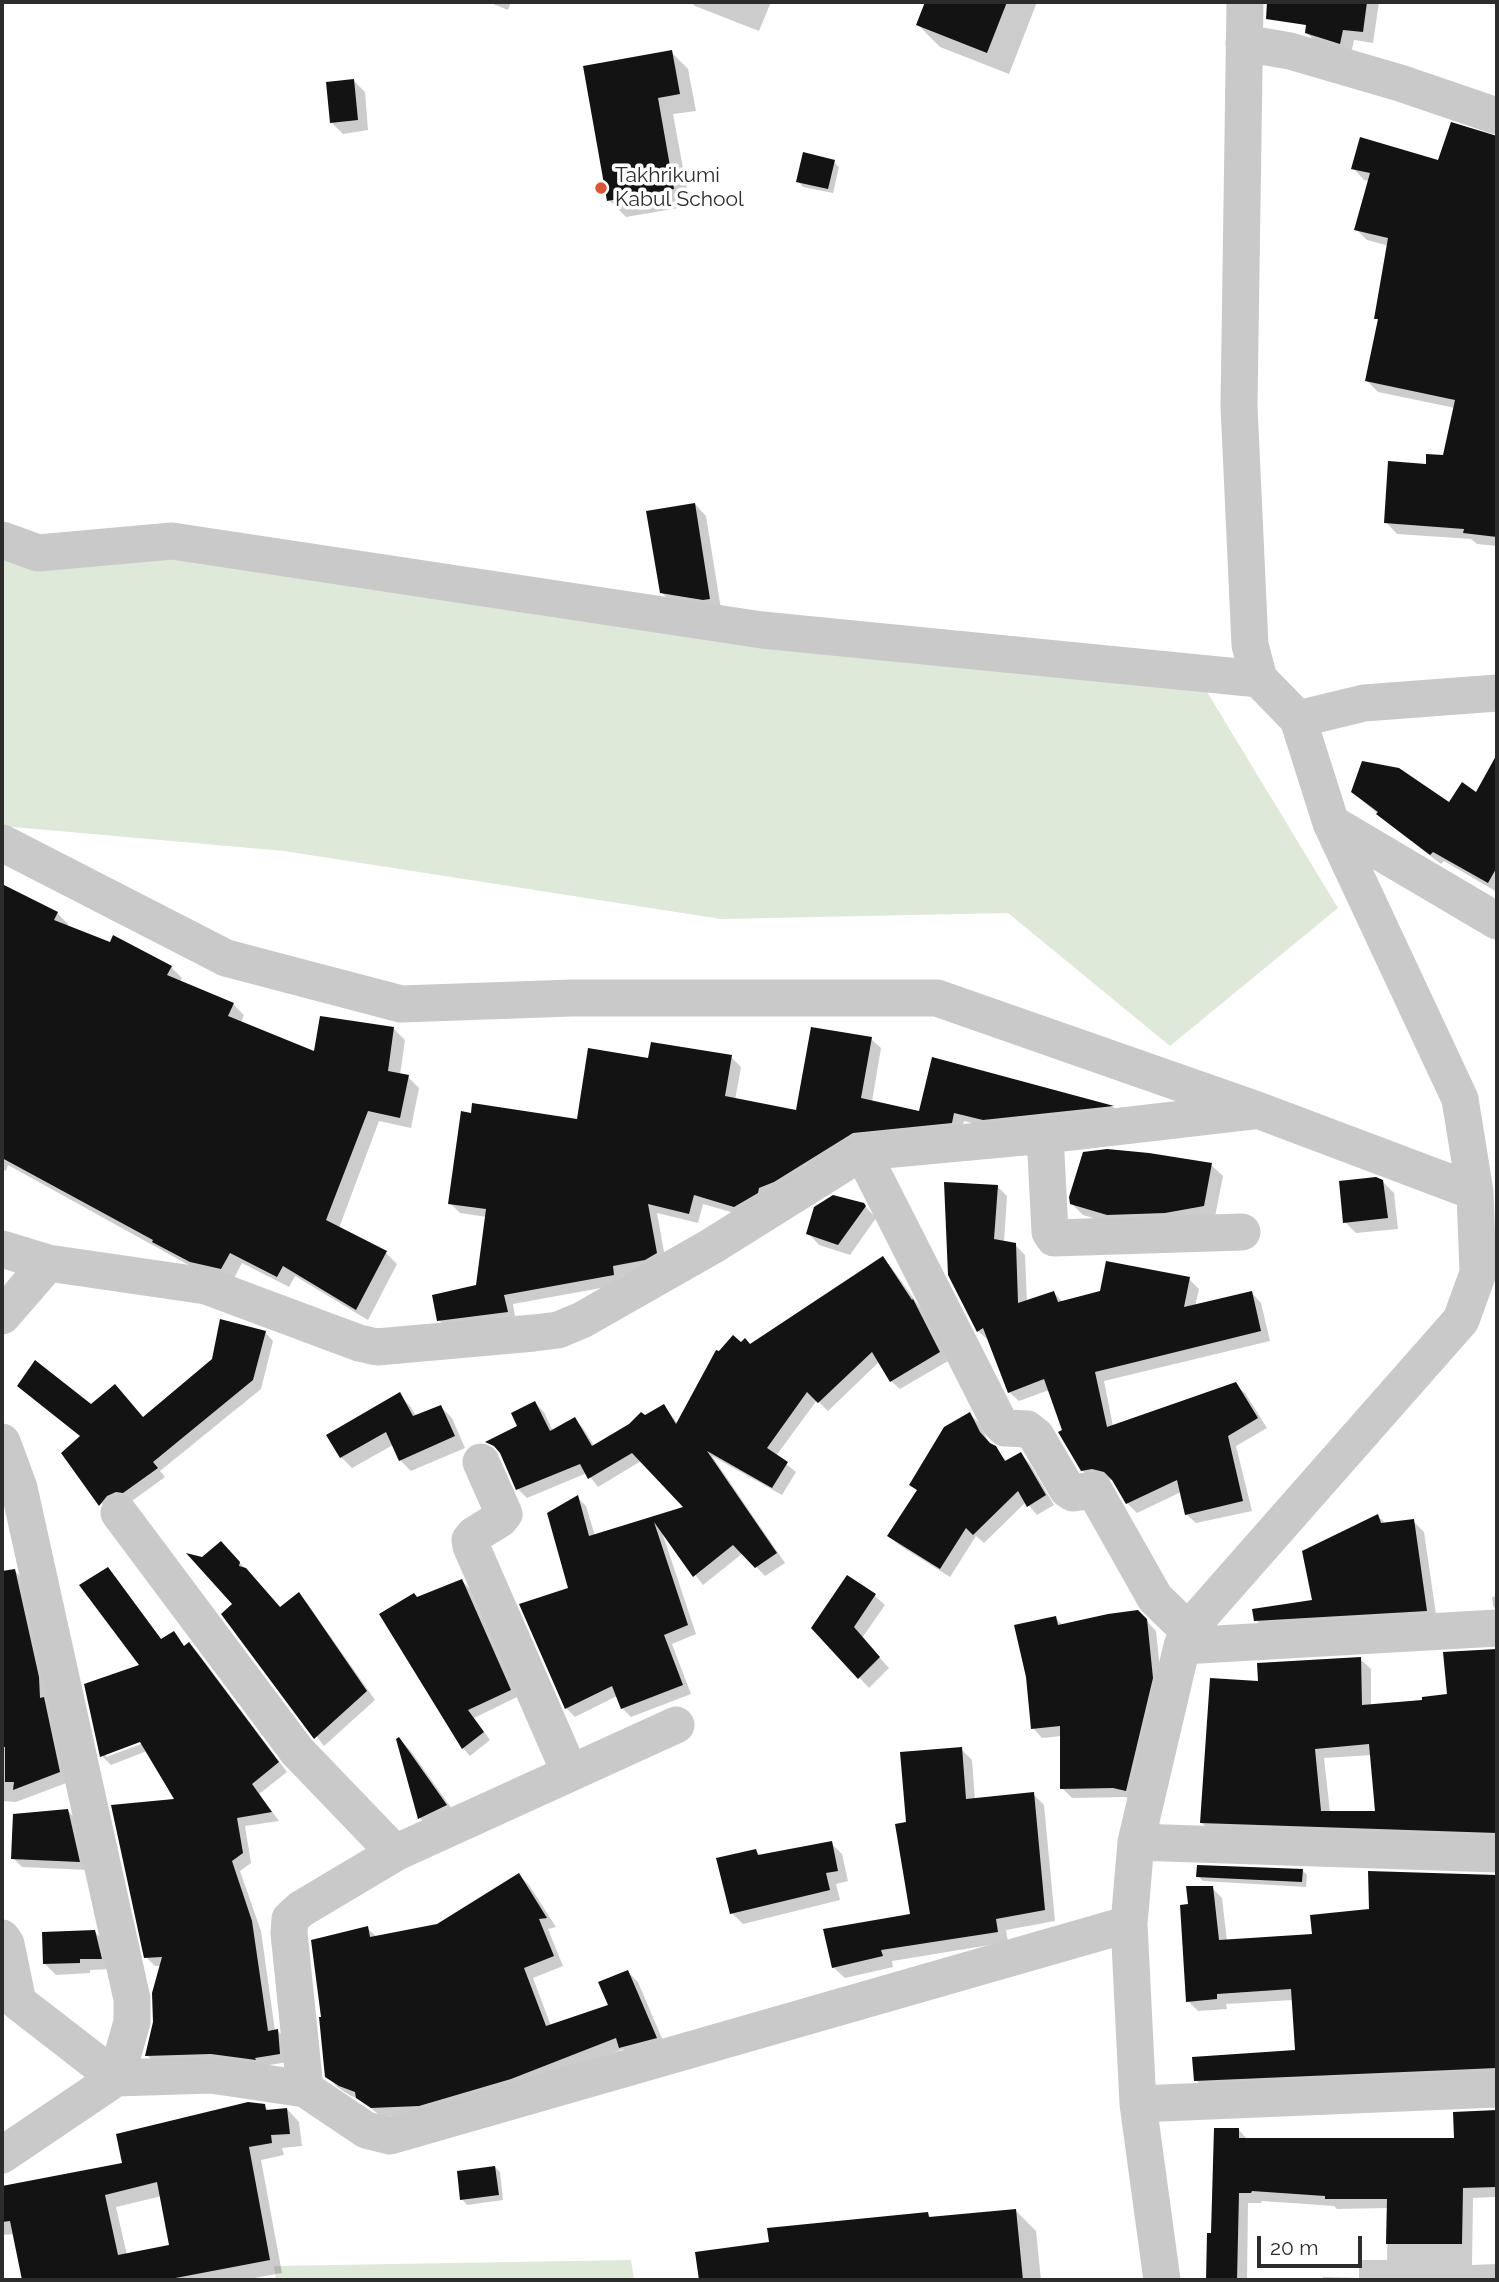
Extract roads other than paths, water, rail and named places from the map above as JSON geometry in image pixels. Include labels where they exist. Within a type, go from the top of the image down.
[{"type":"street","points":[[1162,2280],[1138,2104],[1129,1924],[1136,1842],[1185,1638],[1461,1320],[1478,1273],[1475,1192],[1460,1099],[1331,822],[1298,719],[1259,679],[1250,645],[1239,406],[1245,2]]},
{"type":"street","points":[[1244,44],[1290,51],[1400,83],[1497,116]]},
{"type":"street","points":[[2,540],[38,553],[172,541],[762,630],[1259,679]]},
{"type":"street","points":[[1298,719],[1364,703],[1497,693]]},
{"type":"street","points":[[1331,822],[1497,921]]},
{"type":"street","points":[[2,843],[226,957],[401,1004],[572,998],[937,998],[1260,1111],[1475,1192]]},
{"type":"street","points":[[2,1249],[48,1263],[206,1286],[359,1343],[377,1347],[534,1334],[558,1330],[582,1320],[712,1246],[862,1152],[1260,1111]]},
{"type":"street","points":[[1045,1135],[1050,1233],[1054,1238],[1242,1232]]},
{"type":"street","points":[[862,1152],[999,1422],[1005,1428],[1027,1429],[1036,1436],[1067,1489],[1073,1493],[1094,1490],[1155,1598],[1185,1638]]},
{"type":"street","points":[[2,1316],[48,1263]]},
{"type":"street","points":[[2,1442],[19,1488],[132,1999],[132,2022],[116,2078]]},
{"type":"street","points":[[481,1462],[504,1514],[474,1535],[470,1540],[471,1546],[570,1773]]},
{"type":"street","points":[[119,1513],[297,1751],[395,1853]]},
{"type":"street","points":[[1185,1638],[1497,1628]]},
{"type":"street","points":[[305,2088],[289,1933],[290,1919],[301,1909],[395,1853],[676,1725]]},
{"type":"street","points":[[1136,1842],[1497,1854]]},
{"type":"street","points":[[2,2155],[116,2078],[211,2075],[305,2088],[366,2130],[390,2137],[1129,1924]]},
{"type":"street","points":[[2,1938],[6,1944],[10,2002],[116,2078]]},
{"type":"street","points":[[1138,2104],[1497,2089]]},
{"type":"place","name":"Takhrikumi Kabul School","points":[[601,188]]}]
